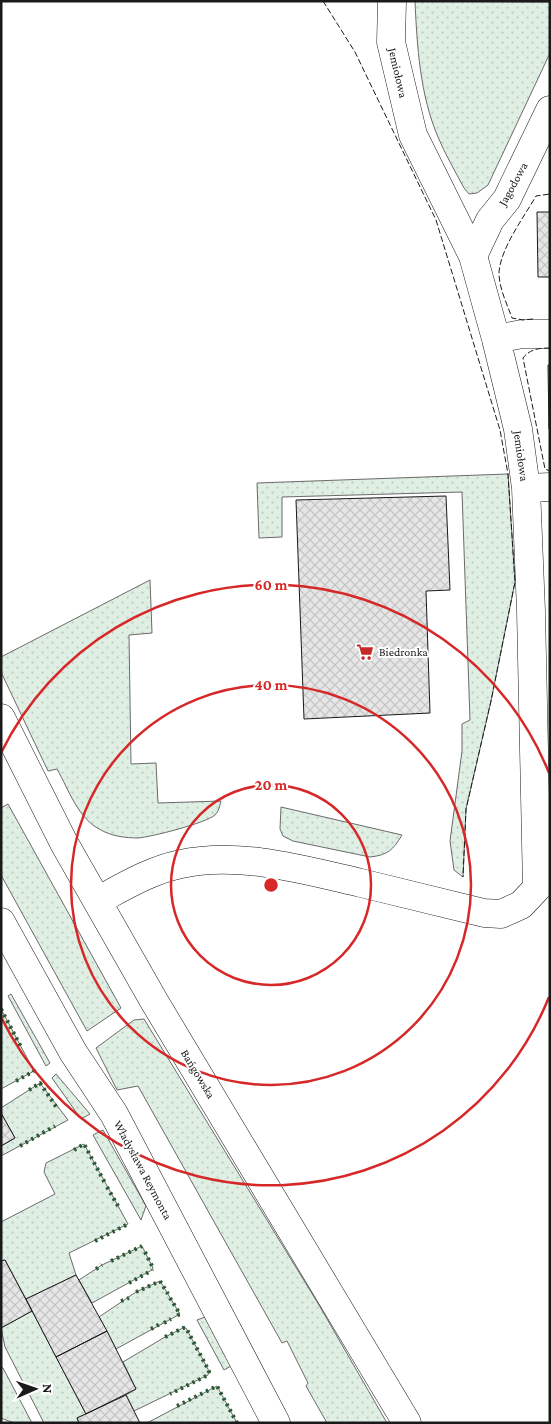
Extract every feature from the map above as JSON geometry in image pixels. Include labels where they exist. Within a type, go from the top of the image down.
[{"type":"street","name":"Jemiołowa","points":[[97,901],[161,869],[182,863],[200,861],[247,861],[300,869],[484,913],[501,914],[521,904],[537,888],[542,736],[538,487],[518,429],[473,256],[413,135],[391,42],[392,1]]},
{"type":"street","name":"Jagodowa","points":[[473,256],[490,220],[507,199],[550,110]]},
{"type":"street","points":[[496,339],[522,334],[550,334]]},
{"type":"street","name":"Bańgowska","points":[[1,718],[64,843],[159,1010],[407,1423]]},
{"type":"street","name":"Władysława Reymonta","points":[[1,922],[73,1052],[114,1114],[276,1423]]},
{"type":"green space","points":[[415,1],[550,2],[550,53],[488,185],[477,193],[469,194],[464,188],[444,150],[432,121],[423,87]]},
{"type":"green space","points":[[508,474],[515,582],[491,701],[466,809],[463,877],[454,870],[450,841],[462,751],[462,724],[470,720],[462,492],[282,497],[282,537],[259,538],[257,483]]},
{"type":"green space","points":[[150,580],[152,633],[129,635],[131,764],[156,763],[158,803],[221,801],[215,815],[201,822],[154,835],[129,838],[109,834],[93,825],[80,811],[57,769],[48,771],[1,672],[1,657]]},
{"type":"green space","points":[[8,804],[121,1008],[87,1031],[1,875],[1,808]]},
{"type":"green space","points":[[281,807],[402,835],[389,851],[370,857],[293,841],[283,836],[280,829]]},
{"type":"green space","points":[[11,994],[50,1063],[46,1066],[8,996]]},
{"type":"green space","points":[[1,1009],[34,1071],[1,1089]]},
{"type":"green space","points":[[144,1019],[319,1305],[387,1423],[327,1423],[306,1386],[308,1383],[287,1341],[282,1343],[138,1086],[117,1090],[96,1048],[134,1020]]},
{"type":"green space","points":[[56,1074],[90,1114],[81,1119],[52,1078]]},
{"type":"green space","points":[[40,1083],[68,1120],[1,1156],[1,1146],[15,1138],[1,1113],[1,1108]]},
{"type":"green space","points":[[103,1130],[146,1206],[141,1220],[93,1135]]},
{"type":"green space","points":[[84,1144],[128,1224],[69,1253],[76,1275],[26,1299],[5,1260],[1,1261],[1,1222],[55,1194],[44,1172],[46,1163]]},
{"type":"green space","points":[[142,1246],[153,1268],[152,1270],[92,1303],[79,1280],[102,1265]]},
{"type":"green space","points":[[160,1281],[180,1314],[116,1349],[99,1317],[136,1292]]},
{"type":"green space","points":[[32,1311],[86,1414],[77,1418],[79,1423],[44,1423],[5,1347],[1,1328]]},
{"type":"green space","points":[[205,1317],[231,1366],[224,1370],[197,1320]]},
{"type":"green space","points":[[186,1328],[209,1371],[208,1375],[134,1411],[126,1395],[136,1389],[123,1362]]},
{"type":"green space","points":[[1,1367],[32,1423],[14,1423],[1,1418]]},
{"type":"green space","points":[[217,1386],[237,1423],[147,1423]]},
{"type":"building","points":[[537,212],[550,212],[550,277],[538,277]]},
{"type":"building","points":[[548,365],[550,365],[550,429],[549,429]]},
{"type":"building","name":"Biedronka","points":[[446,496],[450,590],[426,591],[430,713],[304,719],[296,500]]},
{"type":"building","points":[[1,1113],[15,1138],[1,1146]]},
{"type":"building","points":[[5,1260],[32,1311],[1,1328],[1,1261]]},
{"type":"building","points":[[76,1275],[107,1331],[56,1357],[26,1299]]},
{"type":"building","points":[[107,1331],[136,1389],[86,1414],[56,1357]]},
{"type":"building","points":[[126,1395],[140,1423],[79,1423],[77,1418]]},
{"type":"hedge","points":[[1,1009],[21,1047]]},
{"type":"hedge","points":[[16,1081],[34,1071],[32,1067]]},
{"type":"hedge","points":[[29,1090],[40,1083],[57,1108]]},
{"type":"hedge","points":[[20,1146],[55,1126]]},
{"type":"hedge","points":[[74,1150],[84,1144],[105,1183]]},
{"type":"hedge","points":[[107,1187],[118,1206]]},
{"type":"hedge","points":[[95,1241],[128,1224]]},
{"type":"hedge","points":[[111,1261],[142,1246]]},
{"type":"hedge","points":[[145,1252],[153,1268],[152,1270]]},
{"type":"hedge","points":[[96,1269],[102,1265]]},
{"type":"hedge","points":[[129,1283],[149,1272]]},
{"type":"hedge","points":[[160,1281],[168,1294]]},
{"type":"hedge","points":[[136,1292],[156,1283]]},
{"type":"hedge","points":[[121,1301],[129,1298]]},
{"type":"hedge","points":[[170,1298],[180,1314],[175,1317]]},
{"type":"hedge","points":[[164,1323],[171,1319]]},
{"type":"hedge","points":[[151,1329],[160,1324]]},
{"type":"hedge","points":[[165,1337],[186,1328],[209,1371],[208,1375],[170,1394]]},
{"type":"hedge","points":[[177,1406],[217,1386],[237,1423]]},
{"type":"fence","points":[[323,1],[355,52],[436,220],[500,430],[508,474],[515,582],[491,701],[466,809],[463,877]]},
{"type":"fence","points":[[533,319],[512,318],[499,279],[500,264],[519,223],[536,196],[550,194]]},
{"type":"fence","points":[[550,348],[535,350],[523,358],[545,469],[550,471]]},
{"type":"place","name":"Biedronka","points":[[365,652]]}]
